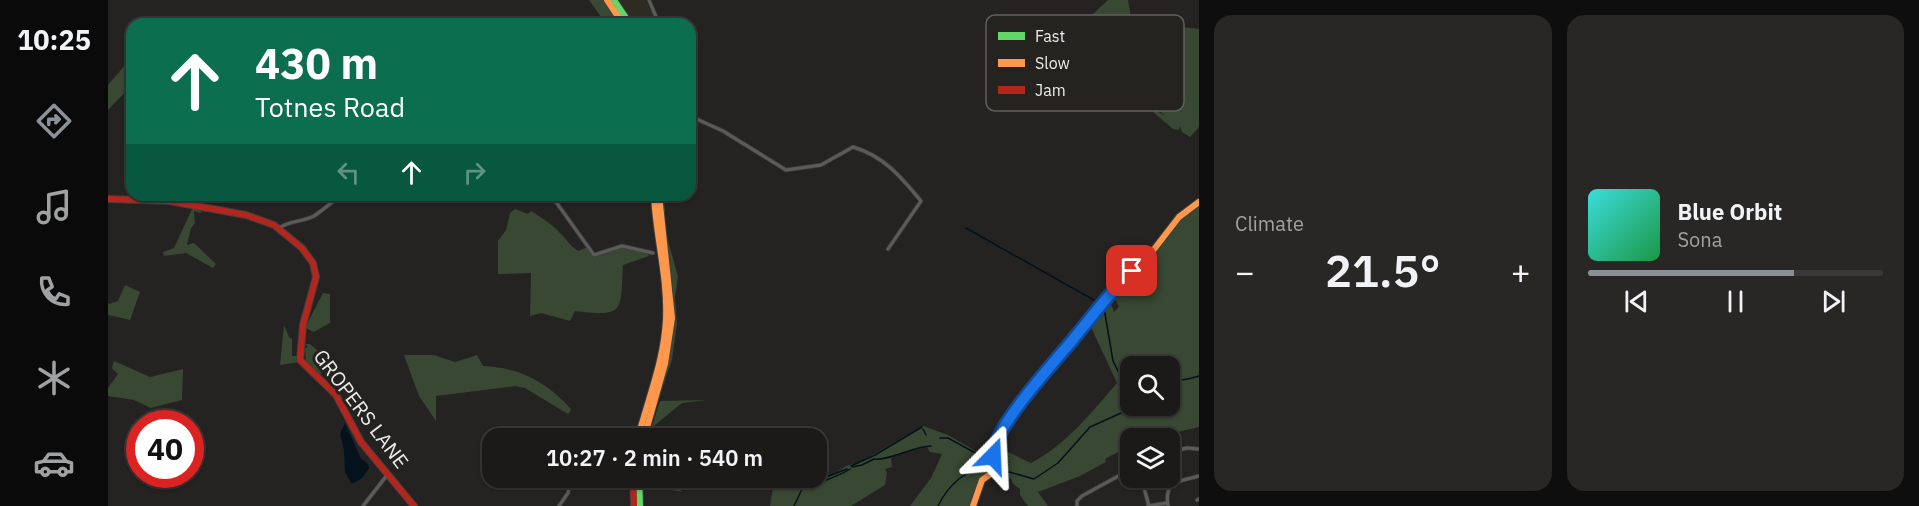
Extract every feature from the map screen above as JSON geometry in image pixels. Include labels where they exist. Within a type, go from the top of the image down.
[{"type":"main road","points":[[607,0],[619,18]]},
{"type":"main road","points":[[615,0],[626,18]]},
{"type":"main road","name":"GROPERS LANE","points":[[108,199],[126,200]]},
{"type":"main road","name":"GROPERS LANE","points":[[156,201],[180,202],[246,215],[270,223],[308,253],[316,277],[303,325],[300,360],[336,395],[361,442],[414,506]]},
{"type":"main road","points":[[641,428],[657,374],[664,338],[666,310],[655,201]]},
{"type":"main road","points":[[647,428],[666,361],[672,327],[671,287],[660,201]]},
{"type":"main road","points":[[973,506],[982,480],[996,467],[993,449],[997,438],[1041,375],[1115,287],[1154,250],[1173,223],[1199,202]]},
{"type":"main road","points":[[659,245],[653,253],[658,257],[663,269]]},
{"type":"main road","points":[[633,488],[634,506]]},
{"type":"main road","points":[[639,488],[640,506]]},
{"type":"street","points":[[648,0],[656,18]]},
{"type":"street","points":[[696,119],[723,130],[786,170],[821,165],[853,147],[882,159],[921,201],[888,249]]},
{"type":"street","points":[[278,229],[283,225],[314,216],[333,201]]},
{"type":"street","points":[[555,201],[594,255],[622,246],[653,253]]},
{"type":"street","points":[[1180,450],[1199,449]]},
{"type":"street","points":[[363,506],[388,474]]},
{"type":"street","points":[[1077,506],[1077,501],[1082,496],[1120,475]]},
{"type":"street","points":[[1144,488],[1149,506],[1168,505],[1168,490],[1171,485],[1199,476]]},
{"type":"street","points":[[559,506],[569,488]]},
{"type":"shaded area","points":[[619,0],[647,0],[654,18],[630,18]]},
{"type":"green space","points":[[589,0],[604,0],[615,18],[602,18]]},
{"type":"green space","points":[[1108,0],[1128,0],[1131,15],[1092,15]]},
{"type":"green space","points":[[1184,27],[1199,29],[1199,127],[1190,137],[1182,132],[1180,126],[1179,130],[1173,129],[1152,111],[1157,111],[1165,116],[1159,111],[1184,111]]},
{"type":"green space","points":[[126,64],[126,91],[108,110],[108,85]]},
{"type":"green space","points":[[660,201],[664,201],[666,233],[678,277],[675,297],[677,323],[672,360],[659,398],[657,396],[669,352]]},
{"type":"green space","points":[[1199,203],[1199,427],[1180,431],[1180,428],[1120,428],[1120,451],[1105,459],[1106,462],[1080,476],[1038,492],[1048,506],[1028,506],[1020,495],[1020,489],[1012,483],[1012,480],[998,471],[994,456],[995,446],[1031,463],[1044,456],[1067,437],[1117,383],[1089,323],[1109,298],[1114,312],[1119,307],[1112,293],[1151,255],[1173,224]]},
{"type":"green space","points":[[193,207],[202,212],[194,211],[195,223],[191,228],[187,245],[194,243],[216,264],[213,268],[186,253],[164,256],[163,252],[174,248]]},
{"type":"green space","points":[[515,209],[528,214],[531,211],[543,219],[578,251],[588,247],[594,256],[621,248],[647,253],[649,256],[623,265],[620,302],[617,308],[604,313],[575,311],[570,321],[541,313],[530,316],[531,273],[498,274],[498,241],[506,230],[510,213]]},
{"type":"green space","points":[[125,285],[140,292],[130,320],[108,315],[108,302],[109,304],[118,301]]},
{"type":"green space","points":[[323,293],[330,294],[330,323],[314,332],[306,328]]},
{"type":"green space","points":[[284,325],[292,339],[292,356],[298,356],[299,362],[280,365]]},
{"type":"green space","points":[[305,344],[310,344],[334,358],[330,357],[326,360],[329,364],[320,375],[306,363],[305,348],[308,347]]},
{"type":"green space","points":[[404,355],[434,355],[455,362],[477,355],[483,366],[509,369],[542,384],[562,399],[571,409],[570,412],[568,414],[525,388],[515,386],[436,396],[436,421],[419,396]]},
{"type":"green space","points":[[114,361],[150,377],[183,369],[182,400],[151,408],[134,400],[108,396],[108,388],[118,374],[112,368]]},
{"type":"green space","points":[[707,400],[682,403],[651,428],[660,401]]},
{"type":"green space","points":[[923,426],[948,435],[984,456],[992,456],[994,470],[987,475],[972,506],[910,506],[931,478],[942,454],[930,452],[927,447],[891,458],[892,467],[885,469],[887,473],[885,485],[851,506],[770,506],[773,488],[827,488],[827,477],[846,466],[860,462]]},
{"type":"green space","points":[[677,488],[683,492],[665,489]]},
{"type":"water","points":[[345,423],[361,459],[368,464],[369,468],[362,478],[352,484],[345,472],[344,450],[340,434]]},
{"type":"waterway","points":[[966,228],[1099,303]]},
{"type":"waterway","points":[[1104,308],[1113,361],[1120,374]]},
{"type":"waterway","points":[[1180,380],[1199,376]]},
{"type":"waterway","points":[[940,438],[948,438],[990,461],[992,467],[1034,479],[1058,463],[1090,427],[1120,414]]},
{"type":"waterway","points":[[851,466],[875,455],[922,427]]},
{"type":"waterway","points":[[923,429],[926,435]]},
{"type":"waterway","points":[[852,467],[874,459],[931,446]]},
{"type":"waterway","points":[[938,506],[947,491],[959,479],[974,470],[990,465]]},
{"type":"waterway","points":[[827,477],[847,469]]},
{"type":"waterway","points":[[827,480],[850,469]]},
{"type":"waterway","points":[[794,506],[802,489]]},
{"type":"traffic: fast","points":[[614,0],[626,18]]},
{"type":"traffic: fast","points":[[639,488],[640,506]]},
{"type":"traffic: slow","points":[[607,0],[619,18]]},
{"type":"traffic: slow","points":[[641,428],[659,365],[666,320],[665,289],[655,201]]},
{"type":"traffic: slow","points":[[647,428],[665,364],[672,318],[660,201]]},
{"type":"traffic: slow","points":[[973,506],[982,480],[996,470],[993,449],[997,438],[1041,375],[1115,287],[1152,252],[1179,217],[1199,202]]},
{"type":"traffic: jam","points":[[108,199],[126,200]]},
{"type":"traffic: jam","points":[[169,201],[246,215],[274,225],[302,248],[313,263],[316,277],[303,325],[300,360],[336,395],[361,442],[414,506]]},
{"type":"traffic: jam","points":[[633,488],[634,506]]},
{"type":"route","points":[[993,456],[997,438],[1041,375],[1091,315],[1132,271]]}]
